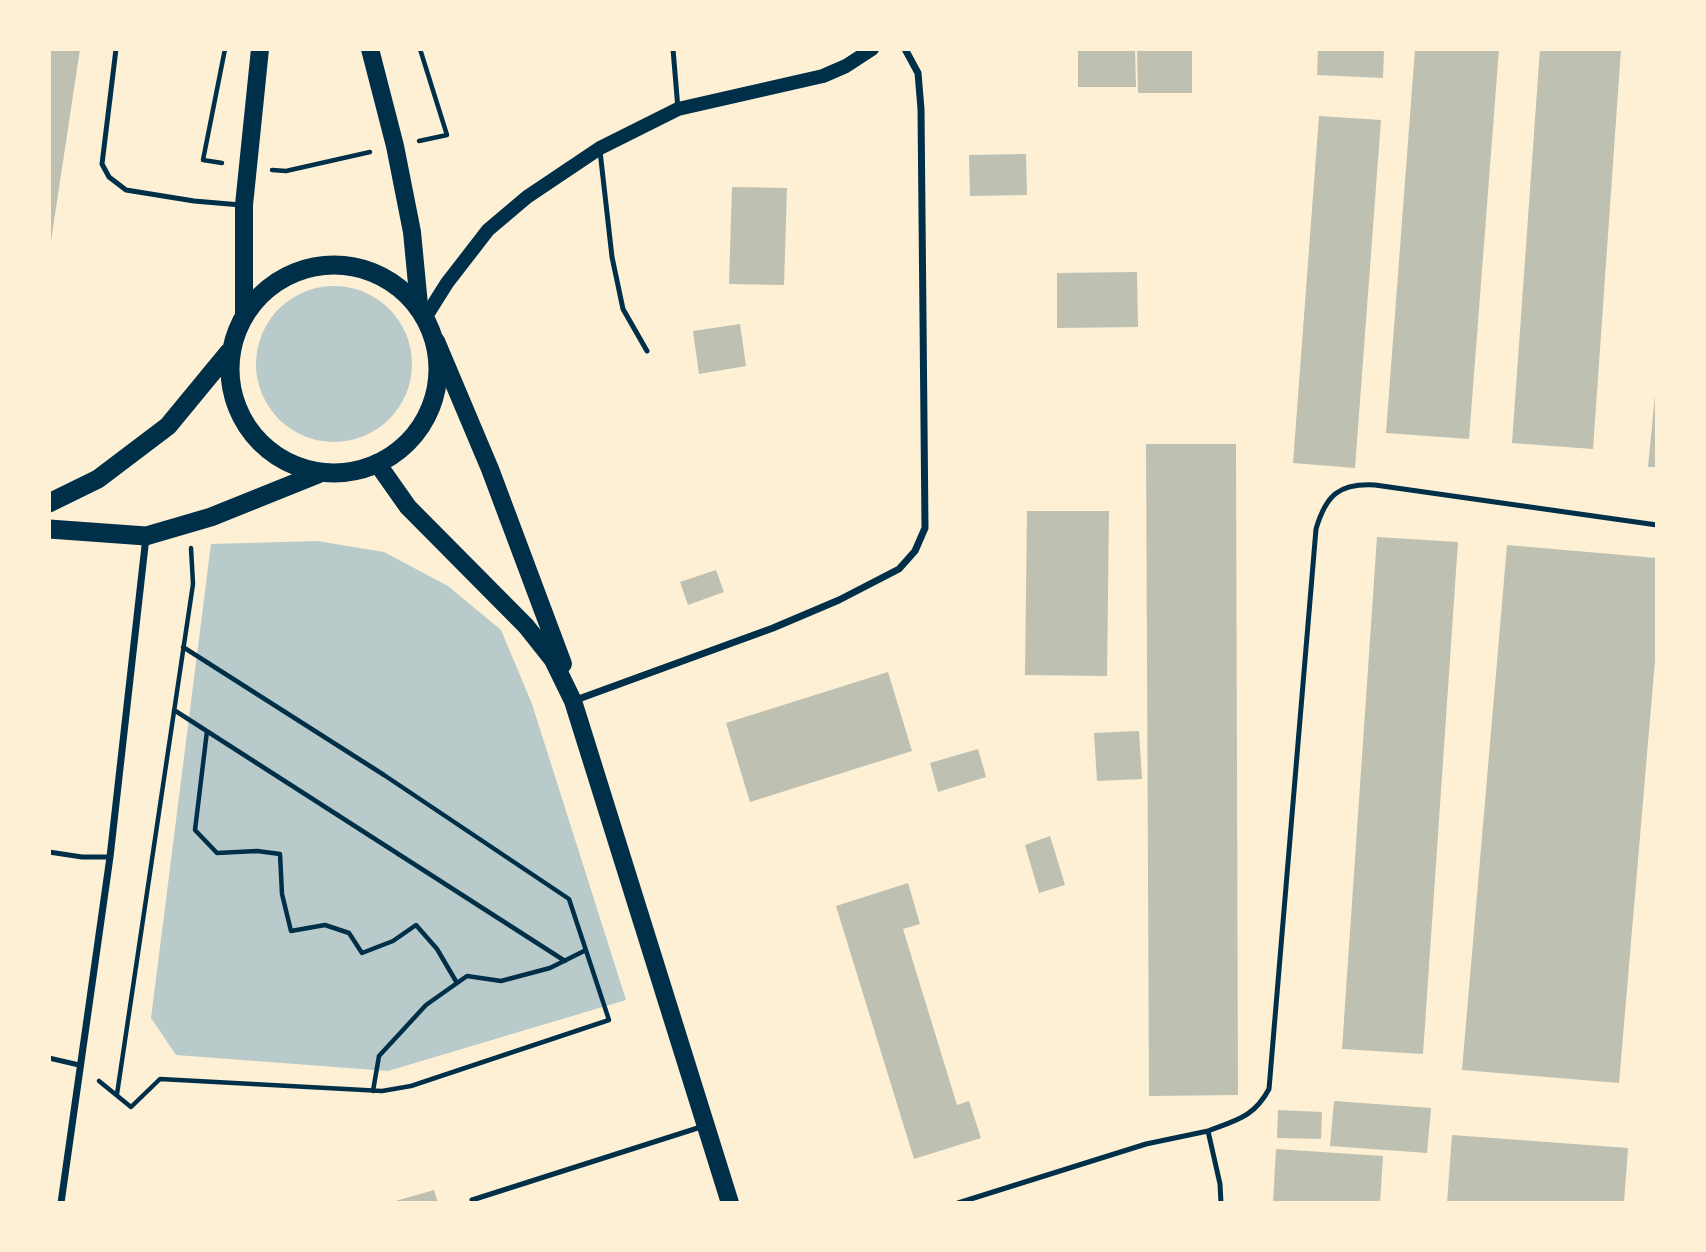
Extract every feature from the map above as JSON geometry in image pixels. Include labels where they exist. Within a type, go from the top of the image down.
[{"type":"highway","points":[[49,503],[98,479],[167,426],[229,352],[244,313],[271,283],[305,267],[349,264],[388,278],[422,312],[436,341],[438,384],[423,424],[396,454],[358,472],[318,474],[211,517],[146,536],[49,529]]},
{"type":"highway","points":[[229,352],[231,394],[248,431],[279,459],[318,474]]},
{"type":"main road","points":[[244,313],[244,205],[260,49]]},
{"type":"main road","points":[[370,49],[395,146],[412,232],[422,312]]},
{"type":"main road","points":[[422,312],[488,230],[527,197],[600,148],[678,109],[823,76],[846,66],[873,49]]},
{"type":"main road","points":[[436,341],[490,469],[573,691],[573,701]]},
{"type":"main road","points":[[377,463],[408,507],[526,626],[553,660],[573,701],[730,1203]]},
{"type":"street","points":[[573,701],[773,628],[839,600],[900,569],[915,551],[925,528],[921,109],[918,73],[905,49]]},
{"type":"street","points":[[61,1203],[110,857],[146,536]]},
{"type":"lane","points":[[116,49],[102,164],[109,177],[126,190],[194,201],[244,205]]},
{"type":"lane","points":[[673,49],[678,109]]},
{"type":"lane","points":[[600,148],[612,257],[623,309],[647,351]]},
{"type":"lane","points":[[958,1203],[1146,1144],[1208,1131],[1249,1115],[1261,1104],[1269,1089],[1316,529],[1326,502],[1349,485],[1375,485],[1657,525]]},
{"type":"lane","points":[[49,852],[82,857],[110,857]]},
{"type":"lane","points":[[49,1058],[79,1065]]},
{"type":"lane","points":[[472,1200],[707,1125]]},
{"type":"lane","points":[[1208,1131],[1220,1184],[1221,1203]]},
{"type":"path","points":[[225,49],[203,160],[286,171],[447,135],[420,49]]},
{"type":"path","points":[[117,1095],[193,584],[190,523]]},
{"type":"path","points":[[79,1065],[131,1107],[160,1079],[373,1091],[411,1086],[609,1020],[569,899],[384,775],[183,647]]},
{"type":"path","points":[[174,710],[565,961]]},
{"type":"path","points":[[207,731],[195,830],[217,853],[257,851],[280,854],[282,894],[291,931],[325,926],[349,933],[362,953],[393,941],[416,925],[437,949],[457,983]]},
{"type":"path","points":[[373,1091],[379,1056],[426,1005],[467,976],[501,981],[550,968],[586,950]]},
{"type":"shaded area","points":[[334,286],[364,292],[389,309],[406,334],[412,364],[406,394],[389,419],[364,436],[334,442],[304,436],[279,419],[262,394],[256,364],[262,334],[279,309],[304,292]]},
{"type":"shaded area","points":[[317,541],[384,552],[448,586],[501,630],[532,704],[626,1000],[388,1071],[176,1055],[151,1018],[211,544]]},
{"type":"building","points":[[49,49],[80,49],[51,241],[49,241]]},
{"type":"building","points":[[1078,49],[1135,49],[1136,87],[1078,87]]},
{"type":"building","points":[[1137,49],[1192,49],[1192,93],[1138,93]]},
{"type":"building","points":[[1318,49],[1384,49],[1383,78],[1317,75]]},
{"type":"building","points":[[1415,49],[1499,49],[1469,439],[1386,433]]},
{"type":"building","points":[[1540,49],[1621,49],[1593,449],[1512,443]]},
{"type":"building","points":[[1319,116],[1381,120],[1355,468],[1293,463]]},
{"type":"building","points":[[1026,154],[1027,195],[970,196],[969,155]]},
{"type":"building","points":[[732,187],[787,188],[784,285],[729,284]]},
{"type":"building","points":[[1137,272],[1138,327],[1057,328],[1057,273]]},
{"type":"building","points":[[740,324],[746,366],[699,374],[693,331]]},
{"type":"building","points":[[1655,395],[1657,467],[1648,467]]},
{"type":"building","points":[[1146,444],[1236,444],[1238,1095],[1149,1096]]},
{"type":"building","points":[[1027,511],[1109,511],[1107,676],[1025,675]]},
{"type":"building","points":[[1377,537],[1458,542],[1423,1054],[1342,1049]]},
{"type":"building","points":[[1507,545],[1657,558],[1657,637],[1619,1083],[1462,1070]]},
{"type":"building","points":[[716,570],[724,592],[688,605],[680,582]]},
{"type":"building","points":[[888,672],[912,751],[750,802],[726,723]]},
{"type":"building","points":[[1139,731],[1142,779],[1097,781],[1094,733]]},
{"type":"building","points":[[978,749],[986,777],[938,792],[930,763]]},
{"type":"building","points":[[1050,836],[1065,885],[1039,893],[1025,845]]},
{"type":"building","points":[[908,883],[920,924],[903,929],[957,1105],[969,1101],[981,1138],[914,1159],[836,906]]},
{"type":"building","points":[[1334,1101],[1431,1108],[1427,1153],[1330,1146]]},
{"type":"building","points":[[1278,1110],[1322,1112],[1321,1139],[1277,1138]]},
{"type":"building","points":[[1452,1135],[1628,1148],[1624,1203],[1447,1203]]},
{"type":"building","points":[[1276,1149],[1383,1156],[1380,1203],[1273,1203]]},
{"type":"building","points":[[434,1190],[438,1203],[392,1203],[392,1202]]}]
